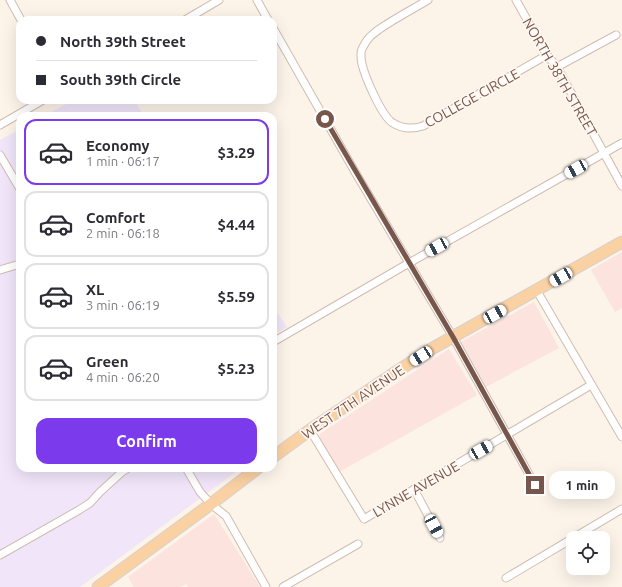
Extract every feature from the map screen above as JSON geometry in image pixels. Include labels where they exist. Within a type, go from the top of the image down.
[{"type":"main road","name":"WEST 7TH AVENUE","points":[[277,454],[396,372],[453,337],[622,242]]},
{"type":"main road","points":[[98,587],[253,472]]},
{"type":"street","points":[[10,0],[19,16]]},
{"type":"street","points":[[192,16],[219,0]]},
{"type":"street","points":[[257,0],[266,16]]},
{"type":"street","name":"COLLEGE CIRCLE","points":[[428,0],[386,24],[369,37],[361,50],[362,64],[366,77],[383,112],[393,124],[407,128],[423,126],[547,55]]},
{"type":"street","name":"NORTH 38TH STREET","points":[[516,0],[547,55],[557,67],[622,186]]},
{"type":"street","points":[[277,35],[355,172],[453,337],[535,485]]},
{"type":"street","points":[[557,67],[616,35]]},
{"type":"street","points":[[23,112],[37,104]]},
{"type":"street","points":[[0,125],[16,116]]},
{"type":"street","points":[[277,340],[409,263],[622,143]]},
{"type":"street","points":[[0,155],[16,182]]},
{"type":"street","points":[[0,270],[16,265]]},
{"type":"street","points":[[536,291],[622,437]]},
{"type":"street","name":"LYNNE AVENUE","points":[[310,430],[364,519],[591,385]]},
{"type":"street","points":[[0,555],[90,503],[122,472]]},
{"type":"street","points":[[188,472],[200,492],[211,504],[226,516],[266,587]]},
{"type":"street","points":[[414,489],[440,538]]},
{"type":"street","points":[[506,578],[622,508]]},
{"type":"street","points":[[283,587],[358,544]]},
{"type":"shaded area","points":[[66,104],[136,104],[142,112],[51,112]]},
{"type":"shaded area","points":[[16,131],[16,472],[236,472],[80,587],[0,587],[0,140]]},
{"type":"shaded area","points":[[622,252],[622,308],[615,312],[591,270]]},
{"type":"shaded area","points":[[534,302],[559,348],[484,388],[459,343]]},
{"type":"shaded area","points":[[277,313],[287,327],[277,333]]},
{"type":"shaded area","points":[[449,349],[477,395],[339,472],[319,440],[320,434]]},
{"type":"shaded area","points":[[214,514],[260,587],[188,587],[186,584],[181,587],[134,587],[128,577]]},
{"type":"route","points":[[325,119],[453,337],[535,485]]}]
